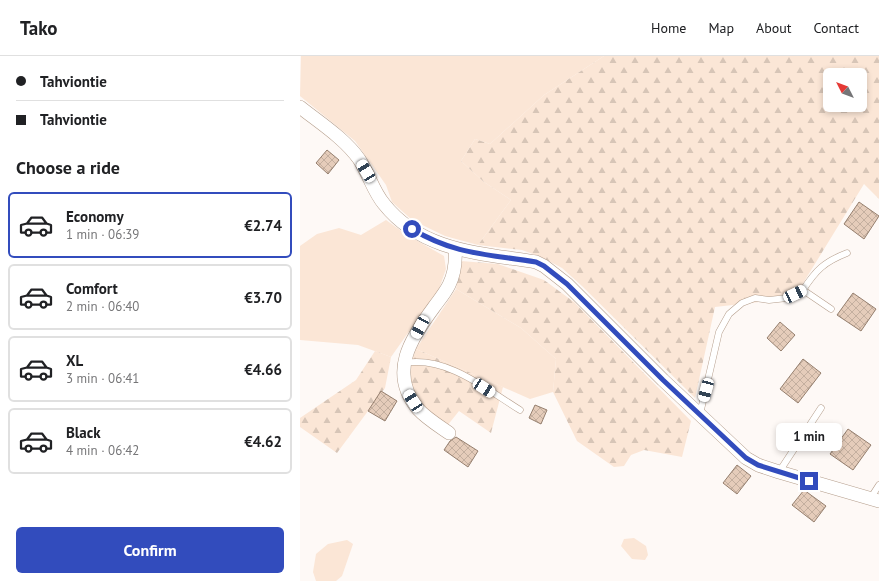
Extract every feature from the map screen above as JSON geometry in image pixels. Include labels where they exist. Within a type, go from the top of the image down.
[{"type":"street","points":[[300,107],[332,131],[358,158],[374,191],[384,205],[396,217],[427,238],[455,249],[536,262],[544,266],[586,301],[631,349],[746,458],[758,465],[779,472],[875,500]]},
{"type":"street","points":[[449,433],[418,409],[408,394],[404,380],[404,363],[408,350],[420,327],[449,286],[456,263],[455,249]]},
{"type":"lane","points":[[699,415],[719,332],[729,314],[742,303],[755,298],[769,300],[787,298],[803,290],[815,272],[830,260],[847,253]]},
{"type":"lane","points":[[803,290],[831,309]]},
{"type":"lane","points":[[404,363],[419,361],[435,364],[472,380],[520,410]]},
{"type":"lane","points":[[779,472],[820,408]]},
{"type":"lane","points":[[875,500],[879,485]]},
{"type":"green space","points":[[301,56],[604,56],[544,95],[490,144],[475,139],[461,161],[484,182],[511,200],[478,245],[445,236],[412,220],[392,202],[386,185],[355,141],[300,96]]},
{"type":"green space","points":[[604,56],[879,56],[879,199],[864,184],[794,298],[715,307],[695,398],[562,268],[541,257],[522,250],[478,245],[511,200],[484,182],[461,161],[475,139],[490,144],[544,95]]},
{"type":"green space","points":[[386,220],[407,235],[444,256],[446,269],[439,289],[391,357],[358,345],[300,340],[300,246],[317,234],[339,228],[361,235]]},
{"type":"green space","points":[[461,261],[498,264],[544,280],[574,302],[691,421],[682,457],[644,450],[631,455],[624,466],[614,467],[577,441],[553,392],[556,359],[521,328],[456,289]]},
{"type":"green space","points":[[456,289],[521,328],[556,359],[553,392],[530,399],[416,349]]},
{"type":"green space","points":[[416,349],[503,387],[491,433],[459,411],[447,426],[420,402],[411,387],[409,379],[409,370]]},
{"type":"green space","points":[[375,351],[391,357],[385,388],[337,453],[300,427],[300,418],[356,380]]},
{"type":"green space","points":[[634,538],[646,546],[648,555],[645,560],[632,559],[621,546],[624,539]]},
{"type":"green space","points":[[347,540],[353,544],[342,576],[336,581],[316,581],[313,572],[316,554],[328,544]]},
{"type":"building","points":[[327,150],[339,160],[328,174],[316,163]]},
{"type":"building","points":[[859,202],[879,216],[864,239],[844,224]]},
{"type":"building","points":[[853,293],[876,309],[861,331],[837,315]]},
{"type":"building","points":[[780,322],[795,335],[781,351],[767,338]]},
{"type":"building","points":[[803,359],[821,373],[798,403],[780,389]]},
{"type":"building","points":[[381,391],[397,401],[385,421],[368,411]]},
{"type":"building","points":[[535,405],[547,410],[541,424],[529,418]]},
{"type":"building","points":[[848,429],[871,445],[853,470],[830,454]]},
{"type":"building","points":[[456,437],[478,451],[468,467],[444,450],[450,441]]},
{"type":"building","points":[[737,465],[751,476],[737,494],[723,483]]},
{"type":"building","points":[[804,490],[826,506],[814,522],[792,505]]},
{"type":"route","points":[[412,229],[441,245],[455,249],[476,254],[536,262],[544,266],[586,301],[631,349],[736,450],[758,465],[809,481]]}]
